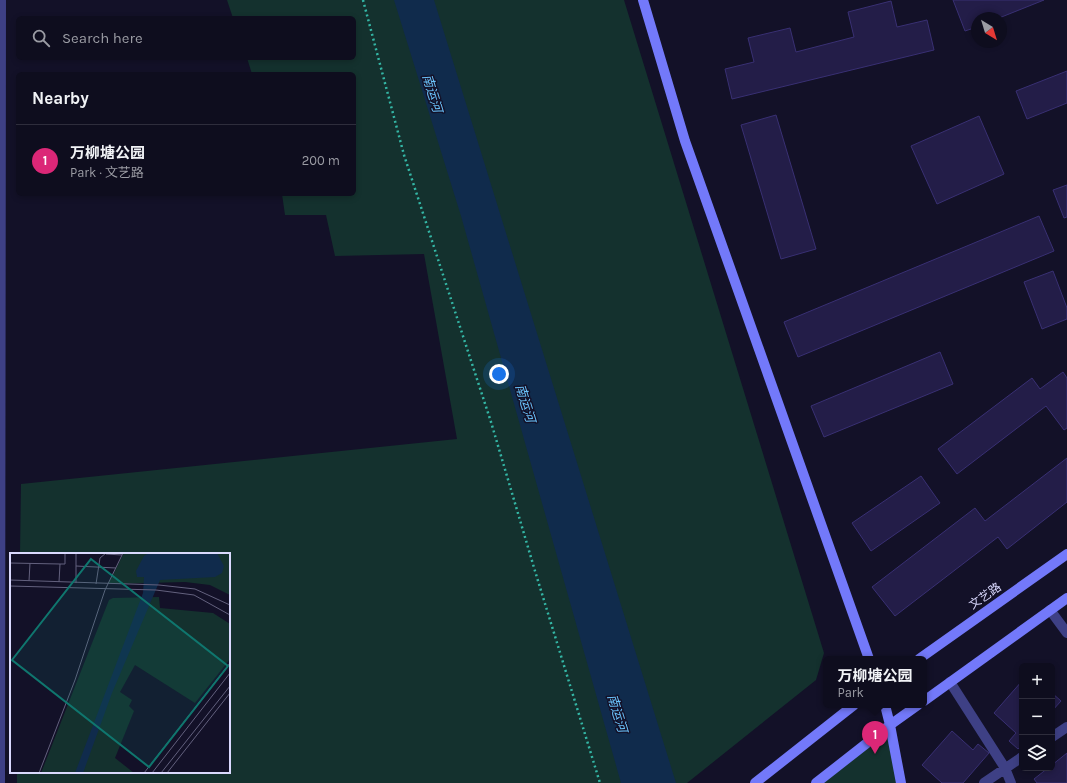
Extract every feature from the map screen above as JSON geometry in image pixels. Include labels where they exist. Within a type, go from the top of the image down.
[{"type":"street","points":[[0,783],[1,0]]},
{"type":"street","points":[[644,0],[685,141],[868,656]]},
{"type":"street","name":"文艺路","points":[[923,656],[1067,554]]},
{"type":"street","points":[[927,698],[1067,598]]},
{"type":"street","points":[[1050,610],[1067,633]]},
{"type":"street","points":[[950,682],[1005,768],[1011,783]]},
{"type":"street","points":[[754,783],[850,708]]},
{"type":"street","points":[[886,708],[901,783]]},
{"type":"street","points":[[816,783],[914,708]]},
{"type":"street","points":[[1055,735],[1067,727]]},
{"type":"street","points":[[984,783],[1019,759]]},
{"type":"path","points":[[363,0],[404,155],[491,422],[600,783]]},
{"type":"green space","points":[[227,0],[624,0],[824,653],[816,680],[687,783],[17,783],[17,773],[230,773],[230,553],[20,553],[21,484],[457,439],[424,254],[335,256],[326,215],[285,215],[282,196],[356,196],[356,72],[251,72],[248,60],[356,60],[356,16],[232,16]]},
{"type":"green space","points":[[890,725],[901,783],[820,783]]},
{"type":"water","name":"南运河","points":[[394,0],[434,0],[676,783],[621,783],[461,216]]},
{"type":"building","points":[[953,0],[1044,0],[1007,15],[1007,12],[971,12],[971,29],[965,31]]},
{"type":"building","points":[[891,1],[897,27],[927,20],[934,50],[732,99],[725,69],[754,62],[748,38],[790,28],[796,52],[854,37],[848,12]]},
{"type":"building","points":[[1067,71],[1067,103],[1027,119],[1016,91]]},
{"type":"building","points":[[776,115],[816,249],[781,259],[741,125]]},
{"type":"building","points":[[979,116],[1004,174],[937,204],[911,146]]},
{"type":"building","points":[[1067,185],[1067,217],[1064,218],[1053,190]]},
{"type":"building","points":[[1039,216],[1054,251],[798,357],[784,322]]},
{"type":"building","points":[[1053,271],[1067,308],[1067,319],[1042,329],[1024,282]]},
{"type":"building","points":[[940,352],[953,384],[824,437],[811,406]]},
{"type":"building","points":[[1063,372],[1067,378],[1067,428],[1064,430],[1046,406],[957,474],[938,449],[1032,378],[1040,389]]},
{"type":"building","points":[[1067,458],[1067,502],[1007,549],[998,537],[895,616],[872,587],[975,508],[985,521]]},
{"type":"building","points":[[921,476],[940,503],[871,551],[852,523]]},
{"type":"building","points":[[1019,684],[1018,749],[1009,741],[1016,733],[994,713]]},
{"type":"building","points":[[1055,696],[1061,701],[1055,708]]},
{"type":"building","points":[[952,731],[973,750],[978,744],[989,753],[963,783],[942,783],[922,765]]},
{"type":"building","points":[[1067,753],[1067,783],[1037,783],[1034,779],[1044,771],[1055,771],[1055,763]]},
{"type":"place","name":"万柳塘公园","points":[[875,754]]}]
